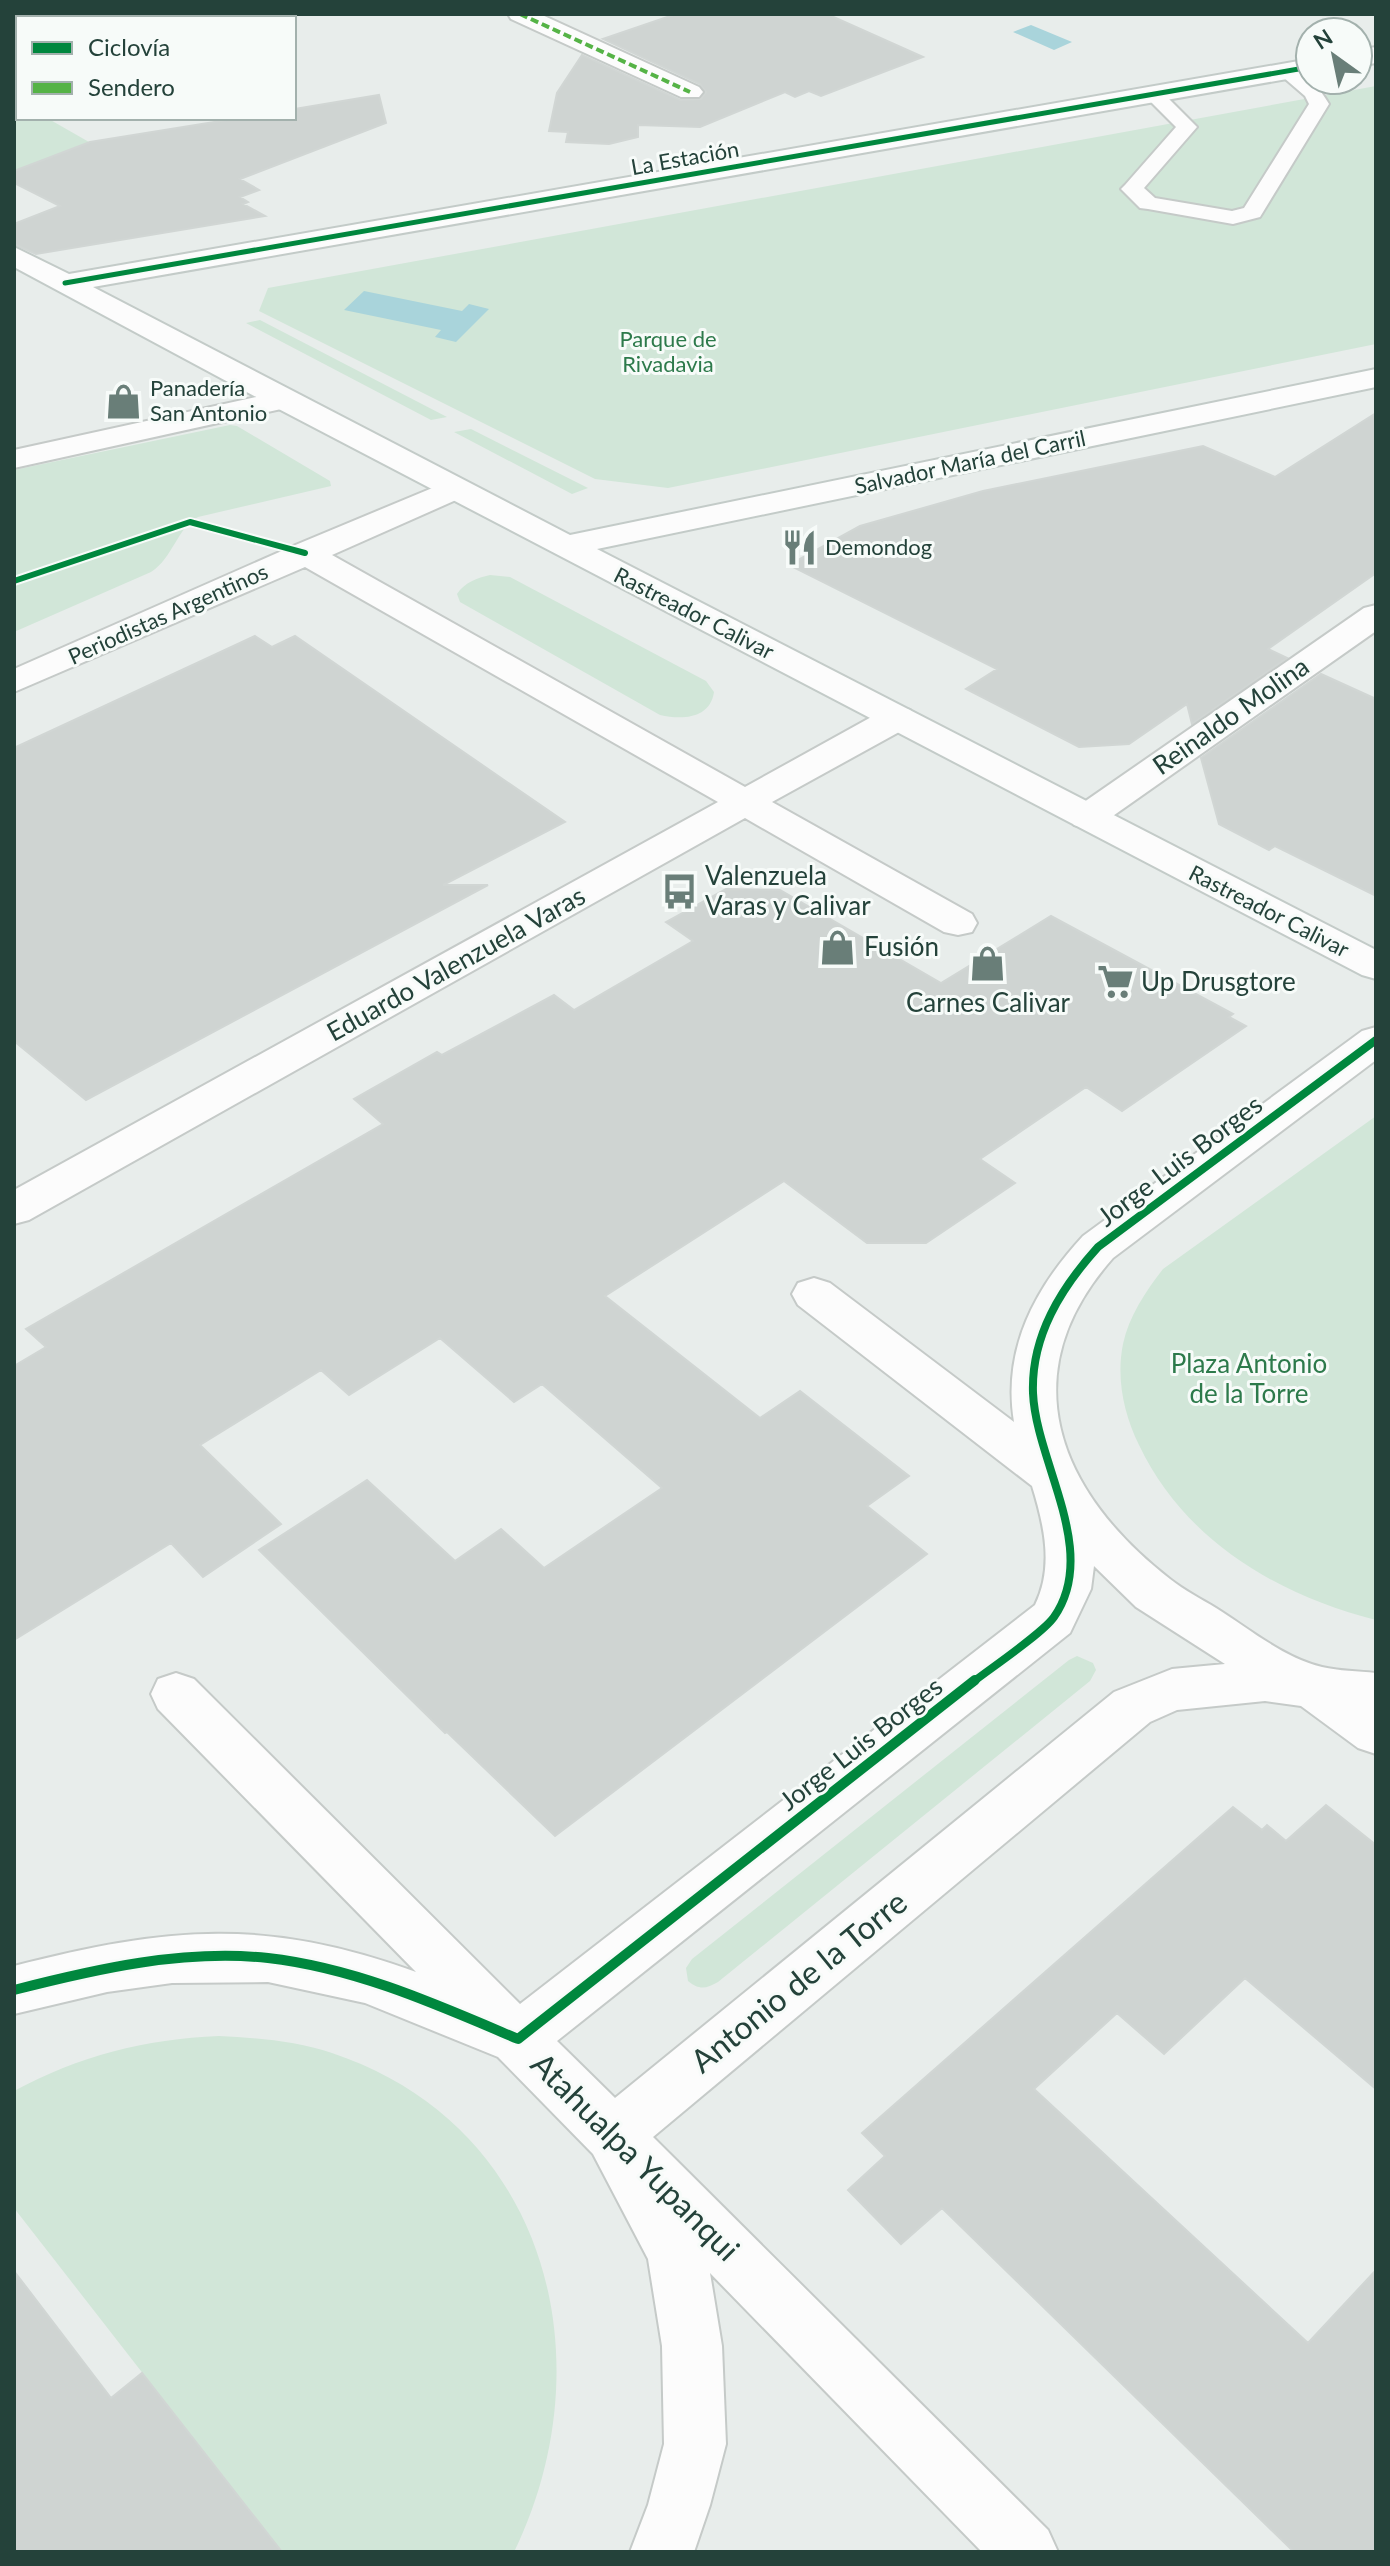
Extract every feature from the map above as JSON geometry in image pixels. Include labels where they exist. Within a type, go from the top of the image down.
[{"type":"street","points":[[520,14],[690,92]]},
{"type":"street","name":"La Estación","points":[[65,283],[1294,70]]},
{"type":"street","name":"Rastreador Calivar","points":[[14,256],[454,489],[1376,966]]},
{"type":"street","name":"Salvador María del Carril","points":[[564,546],[1373,380]]},
{"type":"street","points":[[14,459],[284,400]]},
{"type":"street","name":"Periodistas Argentinos","points":[[14,682],[454,489]]},
{"type":"street","points":[[305,553],[958,923]]},
{"type":"street","name":"Reinaldo Molina","points":[[1087,817],[1376,615]]},
{"type":"street","name":"Eduardo Valenzuela Varas","points":[[14,1209],[897,718]]},
{"type":"street","name":"Jorge Luis Borges","points":[[518,2039],[1053,1619],[1068,1585],[1070,1548],[1055,1478],[1036,1417],[1034,1380],[1041,1331],[1053,1303],[1071,1275],[1098,1247],[1376,1040]]},
{"type":"street","points":[[814,1294],[1055,1478],[1083,1521],[1153,1593],[1258,1660],[1310,1685],[1376,1733]]},
{"type":"street","name":"Antonio de la Torre","points":[[613,2135],[1132,1707],[1172,1690],[1265,1681],[1376,1694]]},
{"type":"street","name":"Atahualpa Yupanqui","points":[[176,1694],[1026,2552]]},
{"type":"street","points":[[14,1990],[73,1974],[145,1962],[267,1958],[319,1967],[391,1987],[518,2039]]},
{"type":"street","points":[[613,2135],[677,2254],[692,2346],[695,2444],[679,2505],[662,2552]]},
{"type":"lane","points":[[1153,94],[1187,127],[1132,189],[1148,203],[1233,218],[1252,212],[1319,104],[1315,96]]},
{"type":"green space","name":"Parque de Rivadavia","points":[[1374,86],[1376,344],[668,488],[595,479],[259,311],[268,288],[1321,96],[1374,96]]},
{"type":"green space","points":[[14,99],[16,120],[50,120],[89,142],[14,171]]},
{"type":"green space","points":[[260,320],[447,417],[431,420],[246,323]]},
{"type":"green space","points":[[237,426],[330,481],[331,486],[198,517],[185,528],[165,559],[151,572],[14,632],[14,470]]},
{"type":"green space","points":[[471,429],[588,488],[572,494],[454,432]]},
{"type":"green space","points":[[490,575],[510,577],[706,681],[714,692],[707,708],[694,716],[660,715],[460,602],[457,594],[464,586]]},
{"type":"green space","name":"Plaza Antonio de la Torre","points":[[1376,1116],[1376,1620],[1339,1609],[1269,1579],[1208,1536],[1181,1509],[1158,1479],[1139,1445],[1129,1421],[1120,1370],[1129,1324],[1144,1295],[1163,1269]]},
{"type":"green space","points":[[1077,1656],[1093,1663],[1096,1670],[1090,1681],[718,1982],[703,1988],[688,1981],[686,1968],[692,1959]]},
{"type":"green space","points":[[219,2036],[276,2041],[318,2049],[406,2087],[465,2134],[509,2192],[539,2258],[554,2329],[555,2404],[542,2479],[514,2552],[282,2552],[14,2208],[14,2091],[63,2068],[139,2045]]},
{"type":"water","points":[[1031,25],[1072,42],[1054,50],[1013,32]]},
{"type":"water","points":[[364,291],[462,311],[469,304],[489,309],[456,342],[435,337],[441,330],[344,310]]},
{"type":"building","points":[[676,14],[827,14],[923,57],[821,96],[809,91],[795,97],[785,92],[700,127],[638,125],[638,137],[609,144],[566,142],[568,132],[549,131],[557,93],[582,55],[680,100],[701,99],[706,92],[700,84],[603,39]]},
{"type":"building","points":[[379,95],[386,123],[240,179],[259,190],[240,197],[248,202],[243,204],[265,216],[36,254],[14,244],[14,224],[60,206],[14,183],[14,171],[90,142],[227,120],[296,120],[296,109]]},
{"type":"building","points":[[1376,413],[1376,573],[1268,649],[1287,658],[1192,724],[1187,704],[1129,744],[1079,747],[966,689],[997,669],[789,565],[860,526],[983,491],[1203,446],[1275,477]]},
{"type":"building","points":[[255,636],[272,647],[295,636],[565,822],[443,885],[488,885],[86,1100],[14,1041],[14,748]]},
{"type":"building","points":[[1321,674],[1376,699],[1376,896],[1275,846],[1269,850],[1219,824],[1201,758]]},
{"type":"building","points":[[726,889],[780,890],[941,983],[1051,916],[1233,1014],[1229,1017],[1246,1026],[1122,1111],[1086,1087],[980,1159],[1015,1183],[926,1243],[867,1243],[784,1181],[605,1296],[760,1418],[800,1391],[909,1476],[867,1506],[927,1554],[555,1836],[259,1550],[367,1480],[455,1561],[501,1529],[544,1568],[662,1488],[542,1384],[514,1402],[440,1338],[349,1395],[321,1370],[200,1445],[281,1524],[203,1577],[171,1543],[14,1640],[14,1366],[46,1347],[26,1329],[383,1124],[354,1099],[437,1052],[442,1055],[554,995],[574,1010],[693,941],[666,922]]},
{"type":"building","points":[[1326,1805],[1376,1845],[1376,2089],[1245,1978],[1164,2054],[1117,2013],[1034,2089],[1308,2343],[1376,2270],[1376,2552],[1294,2552],[942,2208],[901,2244],[848,2190],[885,2156],[862,2133],[1233,1807],[1262,1830],[1267,1825],[1286,1841]]},
{"type":"building","points":[[14,2271],[111,2398],[142,2373],[282,2552],[14,2552]]},
{"type":"marked path","points":[[520,14],[690,92]]},
{"type":"cycle path","points":[[65,283],[1294,70]]},
{"type":"cycle path","points":[[14,581],[190,522],[305,553]]},
{"type":"cycle path","points":[[14,1990],[140,1963],[205,1956],[268,1958],[365,1979],[518,2039],[1053,1619],[1068,1585],[1070,1558],[1063,1512],[1039,1430],[1033,1393],[1038,1347],[1055,1304],[1098,1247],[1376,1040]]},
{"type":"place","name":"Panadería San Antonio","points":[[124,401]]},
{"type":"place","name":"Demondog","points":[[799,547]]},
{"type":"place","name":"Valenzuela Varas y Calivar","points":[[679,891]]},
{"type":"place","name":"Fusión","points":[[838,947]]},
{"type":"place","name":"Carnes Calivar","points":[[988,964]]},
{"type":"place","name":"Up Drusgtore","points":[[1115,982]]}]
